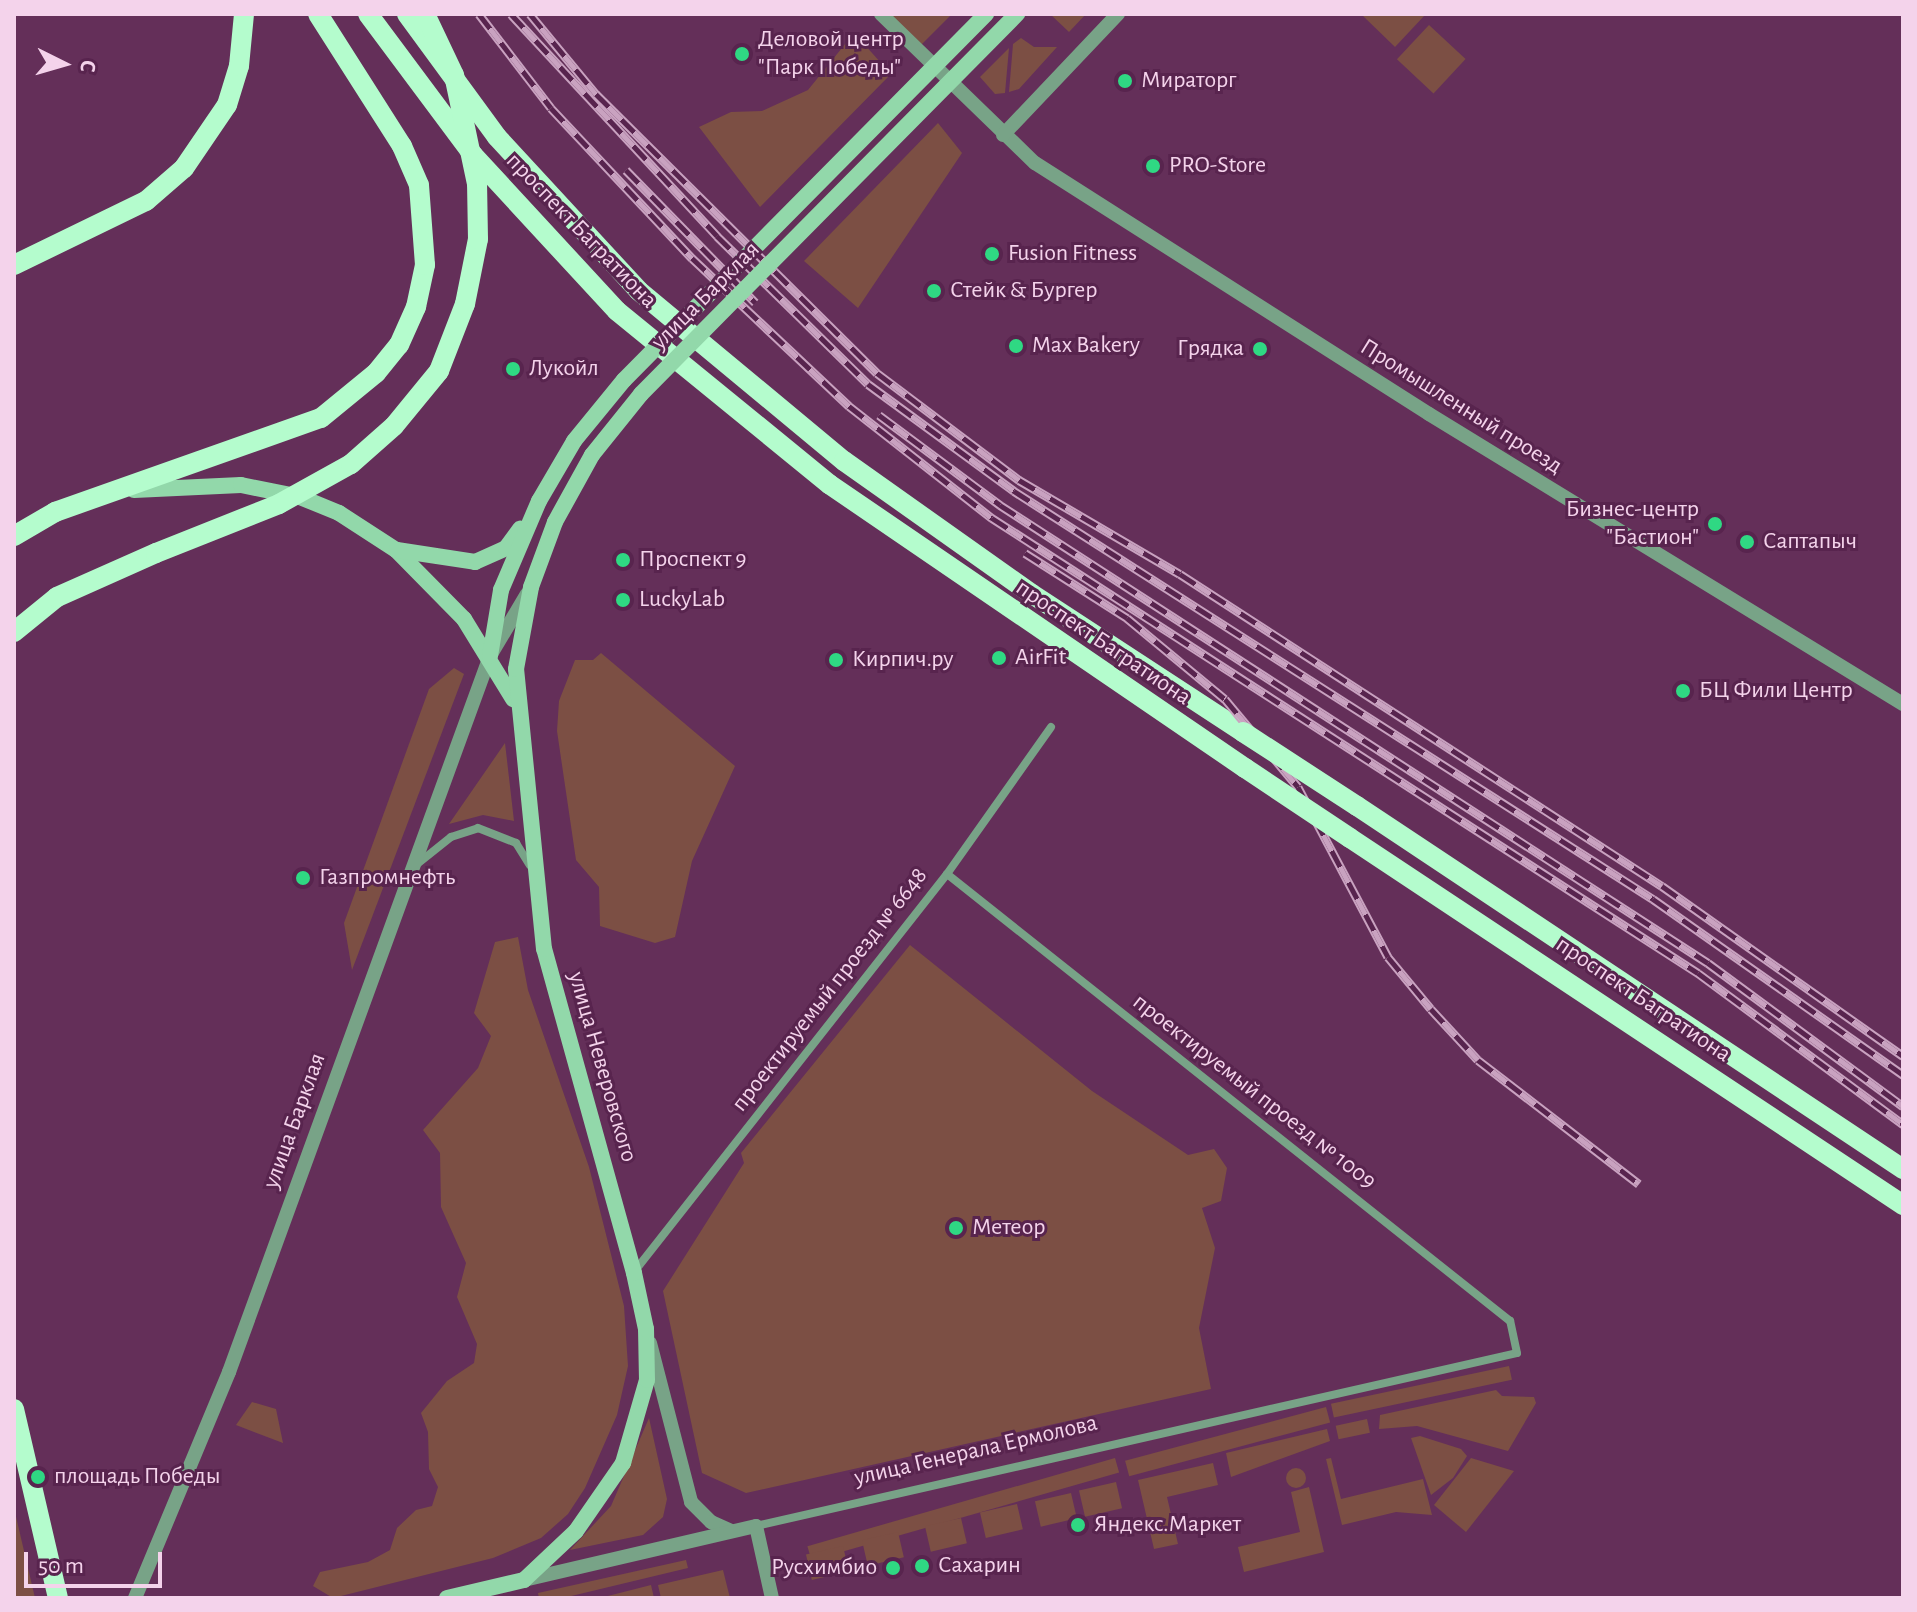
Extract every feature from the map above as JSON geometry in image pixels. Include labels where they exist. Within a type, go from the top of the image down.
[{"type":"main road","points":[[14,265],[146,201],[184,168],[227,105],[239,66],[244,14]]},
{"type":"main road","points":[[14,536],[55,512],[282,436],[321,418],[376,373],[410,320],[425,265],[419,185],[402,146],[318,14]]},
{"type":"main road","name":"проспект Багратиона","points":[[368,14],[473,155],[617,311],[829,484],[1245,768],[1903,1205]]},
{"type":"main road","name":"проспект Багратиона","points":[[407,14],[497,137],[639,291],[844,461],[1032,594],[1903,1169]]},
{"type":"main road","points":[[14,632],[57,597],[279,504],[351,464],[394,426],[439,371],[465,304],[478,239],[477,184],[470,132],[454,75],[425,14]]},
{"type":"main road","name":"улица Барклая","points":[[490,656],[501,590],[539,501],[574,441],[624,380],[986,14]]},
{"type":"main road","name":"улица Барклая","points":[[531,587],[572,488],[641,394],[1017,14]]},
{"type":"main road","points":[[104,494],[194,484],[241,485],[326,508],[396,550],[464,619],[490,656],[517,708]]},
{"type":"main road","points":[[396,550],[475,562],[506,548],[539,501]]},
{"type":"main road","name":"улица Неверовского","points":[[531,587],[518,651],[517,708],[534,874],[552,994],[593,1115],[646,1329]]},
{"type":"main road","points":[[524,1580],[595,1509],[623,1463],[643,1404],[646,1329]]},
{"type":"main road","points":[[14,1409],[60,1596]]},
{"type":"main road","name":"улица Генерала Ермолова","points":[[447,1598],[524,1580]]},
{"type":"street","name":"Промышленный проезд","points":[[881,14],[1035,163],[1319,345],[1903,704]]},
{"type":"street","points":[[1003,135],[1118,14]]},
{"type":"street","name":"улица Барклая","points":[[135,1598],[229,1372],[490,656],[531,587]]},
{"type":"street","name":"проектируемый проезд № 6648","points":[[634,1273],[947,874],[1051,727]]},
{"type":"street","points":[[415,865],[451,837],[478,828],[516,843],[534,874]]},
{"type":"street","name":"проектируемый проезд № 1009","points":[[947,874],[1510,1321],[1517,1353]]},
{"type":"street","name":"улица Неверовского","points":[[646,1329],[691,1502],[711,1522],[732,1531]]},
{"type":"street","name":"улица Генерала Ермолова","points":[[524,1580],[1517,1353]]},
{"type":"street","points":[[756,1526],[772,1598]]},
{"type":"shaded area","points":[[889,14],[952,14],[921,45]]},
{"type":"shaded area","points":[[1050,14],[1086,14],[1069,32]]},
{"type":"shaded area","points":[[1361,14],[1423,14],[1425,15],[1395,47]]},
{"type":"shaded area","points":[[1429,25],[1466,59],[1434,93],[1397,59]]},
{"type":"shaded area","points":[[854,33],[891,74],[760,207],[699,127],[731,112],[762,111],[808,90]]},
{"type":"shaded area","points":[[1021,38],[1034,47],[1057,47],[1019,89],[1009,92],[1013,44]]},
{"type":"shaded area","points":[[1009,48],[1005,93],[995,94],[980,77]]},
{"type":"shaded area","points":[[938,123],[962,153],[858,308],[804,261]]},
{"type":"shaded area","points":[[601,653],[735,766],[692,861],[675,937],[655,943],[600,926],[599,887],[576,860],[557,731],[559,701],[575,660],[593,660]]},
{"type":"shaded area","points":[[454,668],[464,674],[352,970],[344,923],[429,689]]},
{"type":"shaded area","points":[[505,743],[514,821],[483,815],[449,824]]},
{"type":"shaded area","points":[[518,937],[528,990],[589,1167],[624,1306],[628,1366],[617,1415],[585,1488],[568,1514],[541,1538],[493,1558],[333,1598],[313,1586],[320,1572],[368,1562],[390,1550],[397,1528],[416,1510],[432,1506],[438,1487],[429,1469],[428,1432],[421,1413],[447,1381],[474,1363],[477,1344],[457,1297],[466,1263],[441,1207],[440,1153],[423,1130],[478,1068],[491,1036],[474,1013],[495,942]]},
{"type":"shaded area","name":"Метеор","points":[[910,945],[1092,1091],[1188,1155],[1214,1149],[1227,1168],[1221,1201],[1202,1208],[1215,1248],[1199,1328],[1211,1389],[746,1493],[702,1473],[663,1291],[744,1163],[741,1153]]},
{"type":"shaded area","points":[[1509,1366],[1512,1380],[1334,1418],[1331,1404]]},
{"type":"shaded area","points":[[1496,1390],[1502,1396],[1534,1397],[1536,1403],[1508,1451],[1417,1426],[1379,1429],[1380,1415]]},
{"type":"shaded area","points":[[252,1402],[276,1409],[283,1443],[236,1425]]},
{"type":"shaded area","points":[[1326,1407],[1330,1422],[1129,1476],[1125,1461]]},
{"type":"shaded area","points":[[649,1418],[667,1499],[663,1517],[643,1535],[570,1550],[611,1506]]},
{"type":"shaded area","points":[[1367,1419],[1370,1433],[1339,1439],[1336,1426]]},
{"type":"shaded area","points":[[1327,1429],[1330,1441],[1231,1477],[1226,1453]]},
{"type":"shaded area","points":[[1420,1436],[1461,1449],[1467,1456],[1453,1478],[1431,1495],[1411,1438]]},
{"type":"shaded area","points":[[1115,1458],[1119,1472],[812,1561],[807,1546]]},
{"type":"shaded area","points":[[1331,1458],[1341,1499],[1423,1479],[1432,1515],[1396,1512],[1342,1525],[1326,1459]]},
{"type":"shaded area","points":[[1471,1458],[1514,1471],[1466,1532],[1434,1505]]},
{"type":"shaded area","points":[[1213,1463],[1218,1485],[1167,1497],[1178,1544],[1154,1549],[1138,1480]]},
{"type":"shaded area","points":[[1292,1468],[1300,1468],[1306,1478],[1300,1488],[1292,1488],[1286,1482],[1286,1474]]},
{"type":"shaded area","points":[[1116,1482],[1122,1508],[1085,1517],[1079,1491]]},
{"type":"shaded area","points":[[1309,1487],[1324,1552],[1244,1572],[1238,1547],[1300,1532],[1291,1492]]},
{"type":"shaded area","points":[[1071,1493],[1077,1518],[1041,1527],[1035,1501]]},
{"type":"shaded area","points":[[1017,1504],[1023,1529],[986,1538],[980,1513]]},
{"type":"shaded area","points":[[14,1508],[35,1598],[14,1598]]},
{"type":"shaded area","points":[[961,1518],[967,1543],[931,1552],[925,1526]]},
{"type":"shaded area","points":[[898,1532],[904,1557],[868,1566],[862,1540]]},
{"type":"shaded area","points":[[843,1546],[849,1571],[812,1580],[806,1555]]},
{"type":"shaded area","points":[[686,1560],[688,1568],[563,1598],[539,1598],[538,1593]]},
{"type":"shaded area","points":[[723,1570],[730,1598],[661,1598],[658,1585]]},
{"type":"shaded area","points":[[651,1585],[654,1598],[600,1598]]},
{"type":"railway","points":[[479,14],[551,108],[692,258],[849,406],[992,518],[1698,973],[1903,1124]]},
{"type":"railway","points":[[511,14],[717,236],[868,384],[1014,491],[1653,899],[1903,1075]]},
{"type":"railway","points":[[530,14],[596,94],[877,373],[1019,480],[1180,574],[1662,886],[1903,1056]]},
{"type":"railway","points":[[626,170],[755,302]]},
{"type":"railway","points":[[879,415],[1000,505],[1708,963],[1903,1106]]},
{"type":"railway","points":[[1025,553],[1127,618],[1225,699],[1298,787],[1388,957],[1431,1009],[1478,1060],[1639,1184]]},
{"type":"place","name":"Деловой центр \"Парк Победы\"","points":[[742,54]]},
{"type":"place","name":"Мираторг","points":[[1125,81]]},
{"type":"place","name":"PRO-Store","points":[[1153,166]]},
{"type":"place","name":"Fusion Fitness","points":[[992,254]]},
{"type":"place","name":"Стейк & Бургер","points":[[934,291]]},
{"type":"place","name":"Max Bakery","points":[[1016,346]]},
{"type":"place","name":"Грядка","points":[[1260,349]]},
{"type":"place","name":"Лукойл","points":[[513,369]]},
{"type":"place","name":"Бизнес-центр \"Бастион\"","points":[[1715,524]]},
{"type":"place","name":"Саптапыч","points":[[1747,542]]},
{"type":"place","name":"Проспект 9","points":[[623,560]]},
{"type":"place","name":"LuckyLab","points":[[623,600]]},
{"type":"place","name":"AirFit","points":[[999,658]]},
{"type":"place","name":"Кирпич.ру","points":[[836,660]]},
{"type":"place","name":"БЦ Фили Центр","points":[[1683,691]]},
{"type":"place","name":"Газпромнефть","points":[[303,878]]},
{"type":"place","name":"Метеор","points":[[956,1228]]},
{"type":"place","name":"площадь Победы","points":[[38,1477]]},
{"type":"place","name":"Яндекс.Маркет","points":[[1078,1525]]},
{"type":"place","name":"Сахарин","points":[[922,1566]]},
{"type":"place","name":"Русхимбио","points":[[893,1568]]}]
